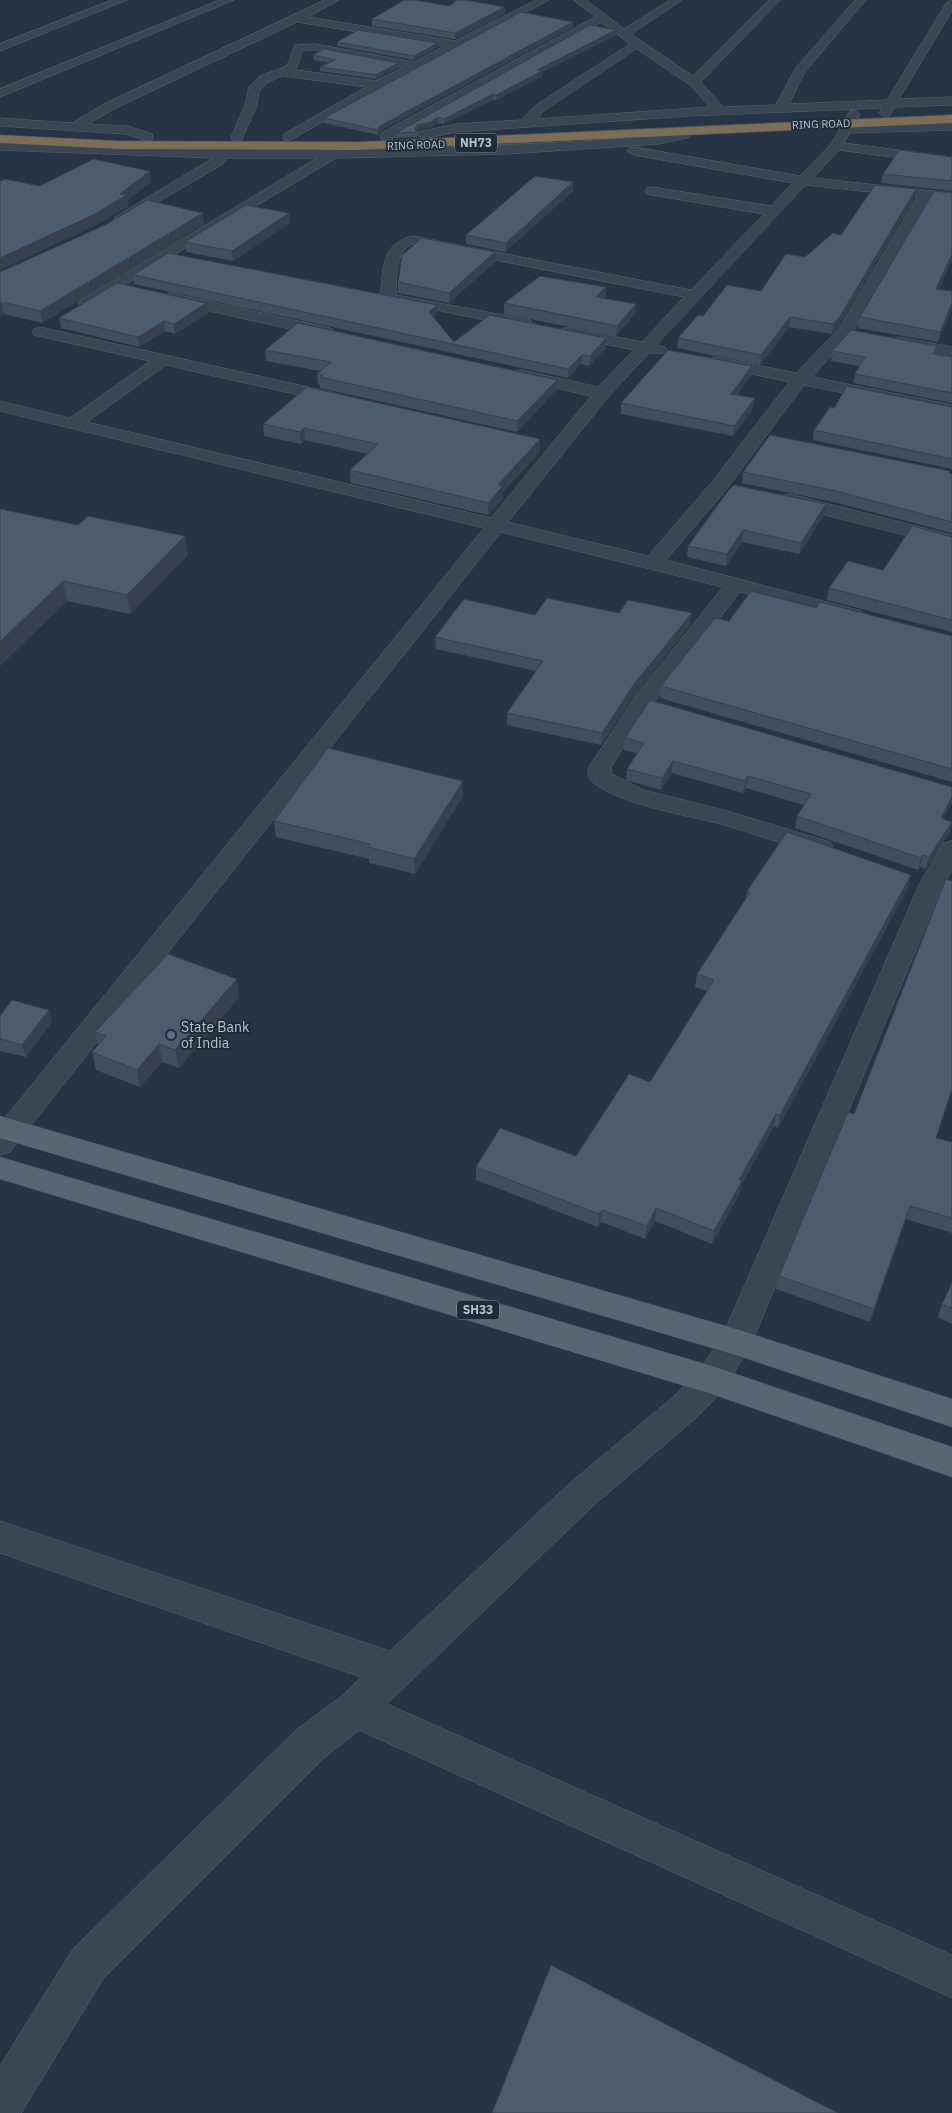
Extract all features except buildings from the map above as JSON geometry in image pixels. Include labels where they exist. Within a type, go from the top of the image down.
[{"type":"highway","name":"RING ROAD","points":[[0,130],[147,137],[289,138],[423,135],[658,118],[846,128],[888,108],[952,110]]},
{"type":"highway","name":"RING ROAD","points":[[0,139],[166,149],[340,147],[414,145],[692,130],[846,128],[952,119]]},
{"type":"main road","points":[[3,1134],[736,1342],[952,1413]]},
{"type":"main road","name":"SH33","points":[[0,1168],[712,1380],[952,1462]]},
{"type":"street","points":[[0,48],[122,0]]},
{"type":"street","points":[[0,93],[229,0]]},
{"type":"street","points":[[75,126],[110,106],[334,0]]},
{"type":"street","points":[[289,138],[378,85],[544,0]]},
{"type":"street","points":[[579,0],[637,44],[694,82],[720,111]]},
{"type":"street","points":[[624,34],[677,0]]},
{"type":"street","points":[[694,82],[776,0]]},
{"type":"street","points":[[781,108],[799,72],[861,0]]},
{"type":"street","points":[[888,108],[928,39],[947,19],[952,2]]},
{"type":"street","points":[[80,16],[99,20]]},
{"type":"street","points":[[386,136],[603,17]]},
{"type":"street","points":[[296,18],[456,45]]},
{"type":"street","points":[[136,27],[155,31]]},
{"type":"street","points":[[928,39],[944,40]]},
{"type":"street","points":[[0,41],[12,43]]},
{"type":"street","points":[[526,123],[540,108],[637,44]]},
{"type":"street","points":[[237,137],[252,105],[253,90],[264,79],[295,65],[296,51],[299,47],[303,46],[416,66]]},
{"type":"street","points":[[283,72],[378,85]]},
{"type":"street","points":[[423,135],[456,128],[526,123],[658,118],[720,111],[781,108],[888,108],[952,101]]},
{"type":"street","points":[[0,122],[128,130],[147,137]]},
{"type":"street","points":[[3,1134],[495,526],[548,445],[602,393],[803,181],[846,128],[952,126]]},
{"type":"street","points":[[846,128],[952,161]]},
{"type":"street","points":[[0,146],[86,151],[166,149],[223,153],[333,154],[485,151],[658,140],[682,135],[692,130]]},
{"type":"street","points":[[632,151],[803,181],[952,197]]},
{"type":"street","points":[[109,227],[218,161],[223,153]]},
{"type":"street","points":[[73,311],[333,154]]},
{"type":"street","points":[[652,191],[774,211]]},
{"type":"street","points":[[653,563],[719,486],[800,379],[845,332],[927,193]]},
{"type":"street","points":[[388,296],[394,252],[402,243],[413,240],[695,295]]},
{"type":"street","points":[[167,255],[186,258]]},
{"type":"street","points":[[114,286],[134,290]]},
{"type":"street","points":[[370,293],[674,354]]},
{"type":"street","points":[[153,295],[348,338]]},
{"type":"street","points":[[57,322],[40,332],[356,402]]},
{"type":"street","points":[[845,332],[864,336]]},
{"type":"street","points":[[883,339],[947,346]]},
{"type":"street","points":[[72,424],[164,359]]},
{"type":"street","points":[[703,359],[952,410]]},
{"type":"street","points":[[505,372],[602,393]]},
{"type":"street","points":[[0,406],[653,563],[867,619]]},
{"type":"street","points":[[758,436],[777,440]]},
{"type":"street","points":[[719,486],[738,490]]},
{"type":"street","points":[[767,496],[834,510],[952,542]]},
{"type":"street","points":[[735,585],[652,705],[600,767],[600,777],[608,784],[642,796],[768,829],[839,854]]},
{"type":"street","points":[[0,2107],[88,1964],[310,1744],[355,1709],[582,1494],[684,1408],[712,1380],[736,1342],[937,872]]},
{"type":"street","points":[[0,1537],[396,1671]]},
{"type":"street","points":[[355,1709],[952,1977]]},
{"type":"place","name":"State Bank of India","points":[[171,1035]]}]
